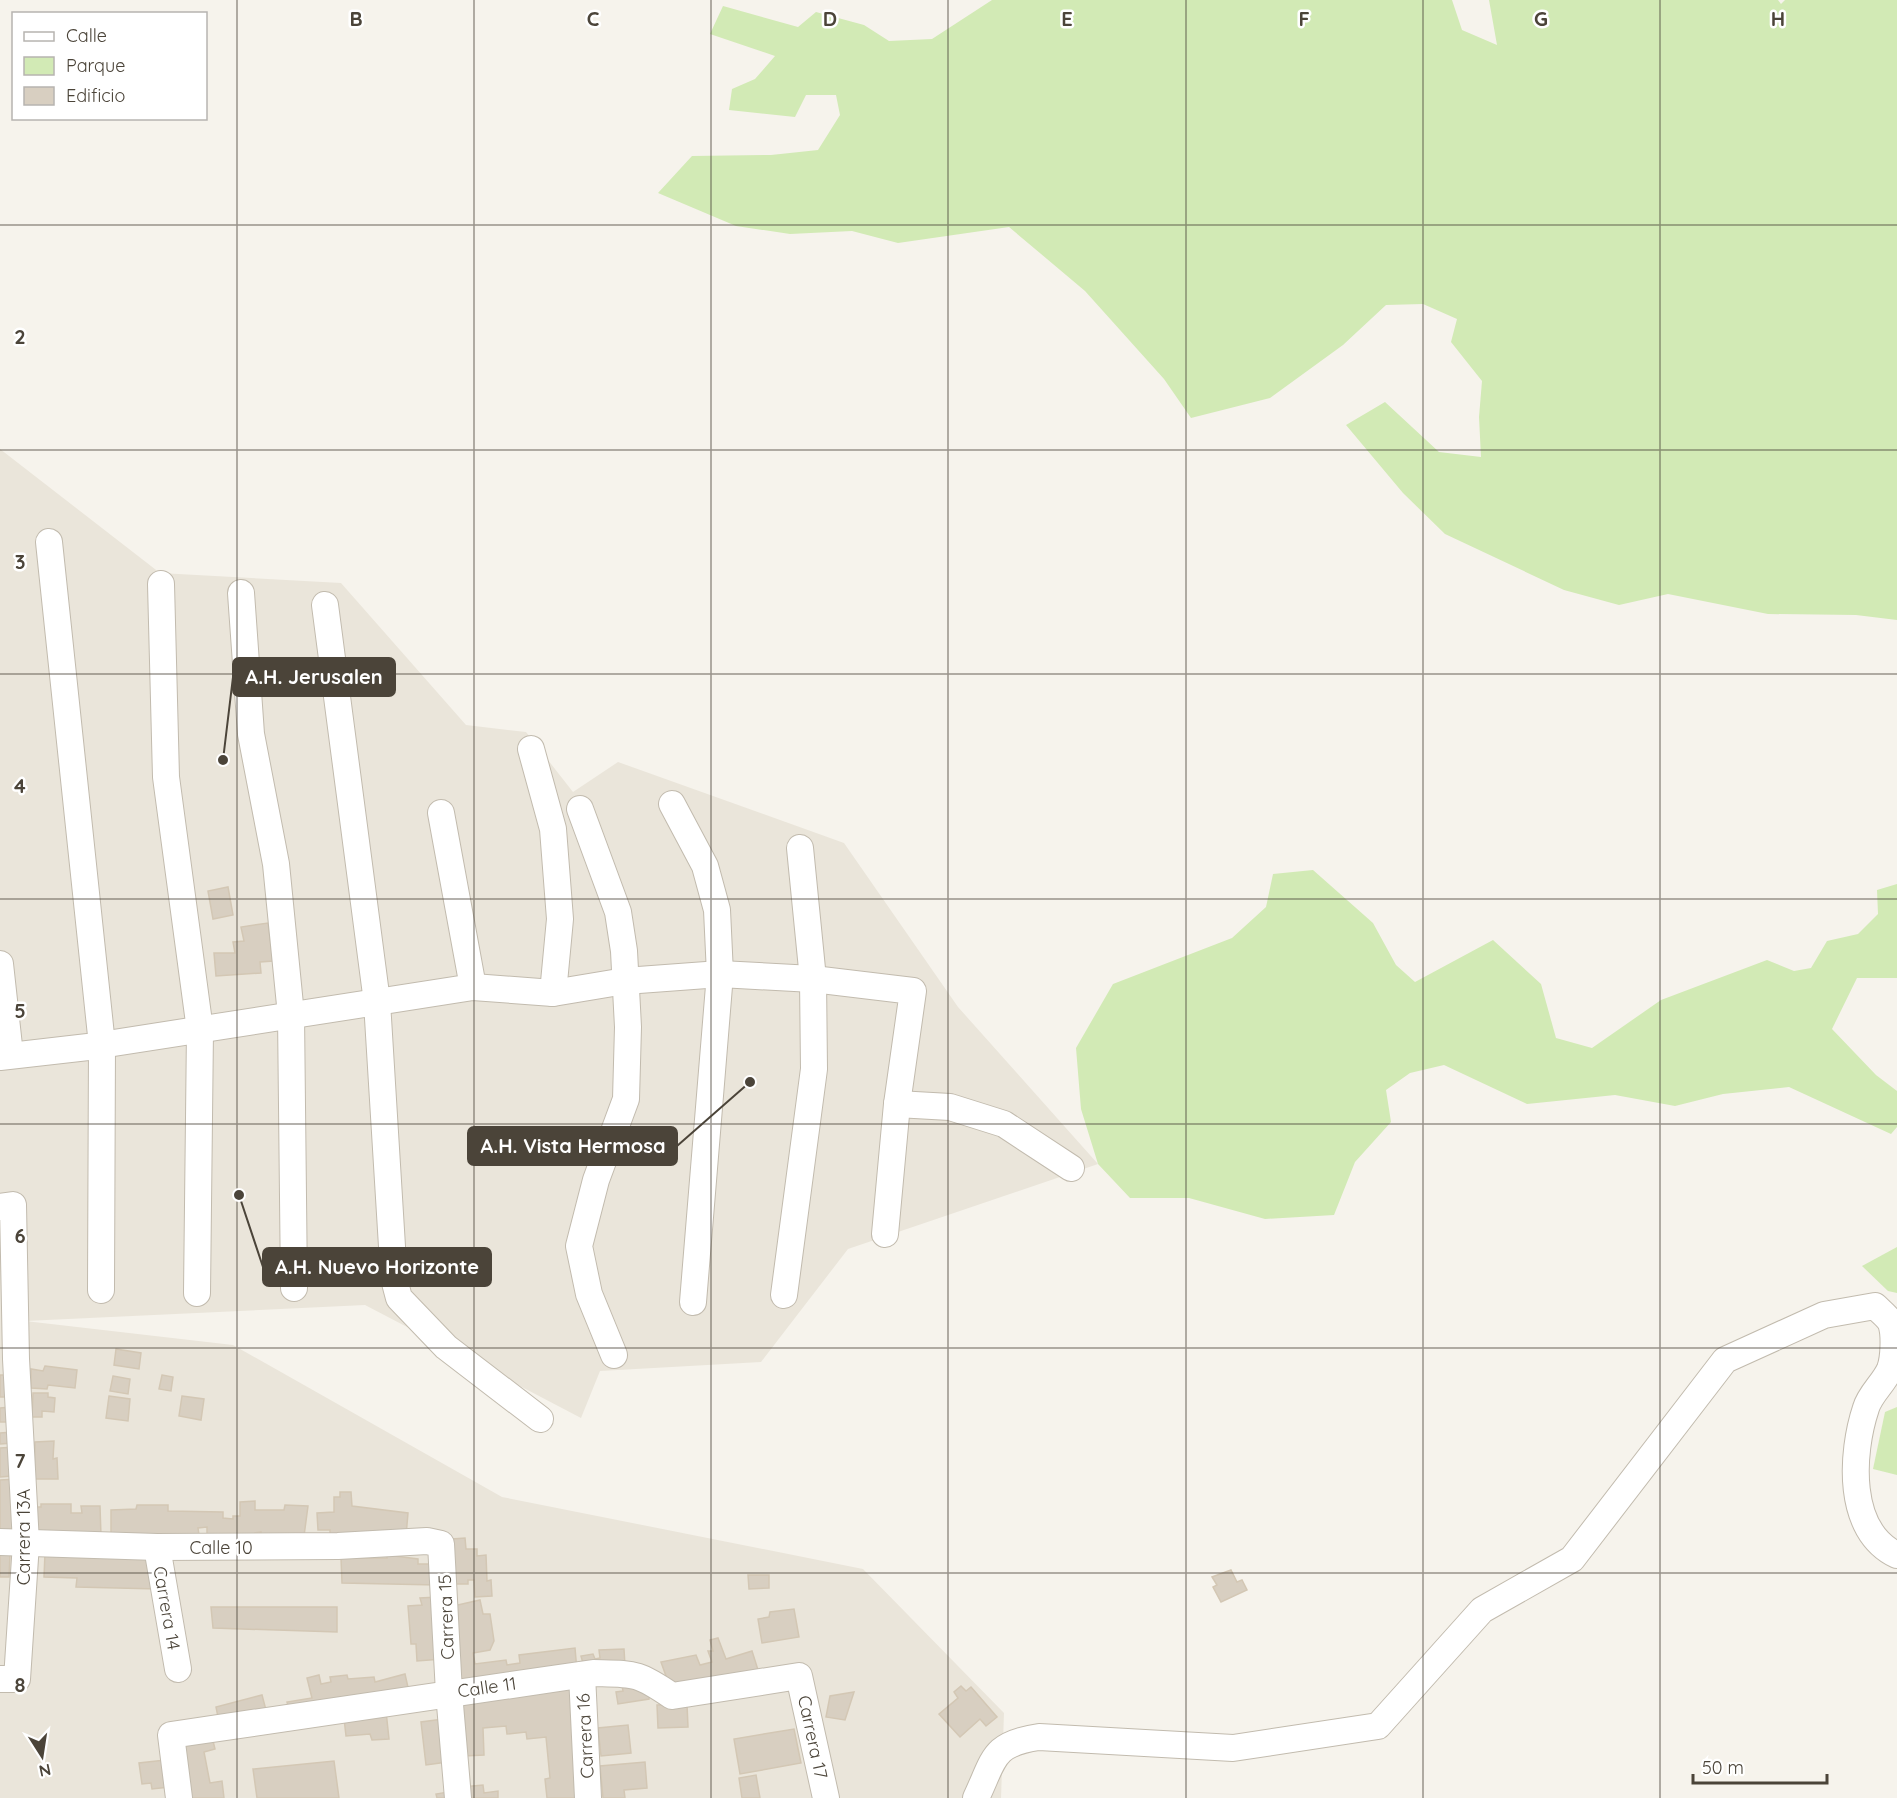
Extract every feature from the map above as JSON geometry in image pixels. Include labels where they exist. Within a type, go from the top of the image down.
[{"type":"street","points":[[49,542],[102,1045],[101,1290]]},
{"type":"street","points":[[161,584],[166,777],[200,1029],[197,1293]]},
{"type":"street","points":[[241,593],[251,734],[276,864],[291,1015],[294,1288]]},
{"type":"street","points":[[325,605],[377,1002],[394,1279],[399,1298],[446,1347],[540,1419]]},
{"type":"street","points":[[531,749],[553,829],[560,919],[553,993]]},
{"type":"street","points":[[672,804],[705,866],[717,910],[720,974],[693,1302]]},
{"type":"street","points":[[580,809],[618,912],[624,951],[626,1099],[596,1180],[579,1246],[589,1294],[614,1355]]},
{"type":"street","points":[[441,813],[473,987]]},
{"type":"street","points":[[784,1295],[814,1069],[813,979],[800,848]]},
{"type":"street","points":[[0,964],[5,1056],[102,1045],[473,987],[553,993],[625,981],[720,974],[813,979],[913,991],[897,1104],[885,1234]]},
{"type":"street","points":[[897,1104],[950,1107],[1004,1124],[1071,1168]]},
{"type":"street","name":"Carrera 13A","points":[[0,1207],[13,1205],[8,1359],[26,1543],[8,1679]]},
{"type":"street","points":[[976,1798],[996,1755],[1013,1741],[1039,1737],[1233,1748],[1378,1726],[1482,1610],[1572,1559],[1725,1360],[1824,1315],[1875,1306],[1890,1322],[1893,1341],[1891,1368],[1866,1407],[1856,1457],[1857,1485],[1867,1525],[1886,1549],[1897,1555]]},
{"type":"street","name":"Calle 10","points":[[0,1542],[157,1547],[338,1546],[427,1541],[441,1544]]},
{"type":"street","name":"Carrera 15","points":[[441,1544],[448,1693],[458,1798]]},
{"type":"street","name":"Carrera 14","points":[[157,1547],[178,1669]]},
{"type":"street","name":"Calle 11","points":[[179,1798],[171,1735],[337,1713],[448,1693],[582,1675],[631,1674],[645,1677],[672,1696],[799,1676]]},
{"type":"street","name":"Carrera 16","points":[[582,1675],[588,1798]]},
{"type":"street","name":"Carrera 17","points":[[799,1676],[826,1798]]},
{"type":"shaded area","points":[[0,449],[160,573],[341,583],[466,725],[526,732],[573,792],[618,762],[844,843],[958,1007],[1098,1164],[848,1249],[761,1362],[600,1371],[581,1418],[365,1305],[25,1321],[233,1345],[502,1497],[863,1569],[1004,1713],[1001,1798],[0,1798]]},
{"type":"green space","points":[[992,0],[1452,0],[1462,30],[1497,45],[1489,0],[1778,0],[1781,4],[1785,0],[1897,0],[1897,620],[1856,615],[1768,614],[1668,594],[1619,605],[1564,590],[1445,534],[1403,493],[1346,425],[1385,402],[1439,452],[1481,457],[1479,417],[1482,381],[1451,342],[1457,319],[1423,304],[1386,305],[1343,345],[1270,398],[1191,418],[1164,379],[1085,291],[1009,227],[898,243],[852,231],[790,234],[736,226],[658,193],[692,156],[771,155],[818,150],[840,115],[836,95],[806,95],[795,117],[729,110],[732,89],[755,79],[775,56],[710,34],[723,6],[798,27],[816,12],[864,25],[889,41],[932,39]]},
{"type":"green space","points":[[1313,870],[1373,923],[1396,965],[1415,982],[1493,940],[1541,984],[1556,1038],[1592,1048],[1661,1000],[1767,960],[1794,971],[1811,968],[1827,941],[1858,934],[1878,914],[1877,890],[1897,884],[1897,978],[1857,978],[1832,1029],[1876,1075],[1897,1091],[1897,1127],[1891,1134],[1789,1087],[1723,1094],[1675,1106],[1615,1095],[1527,1104],[1444,1065],[1410,1073],[1386,1090],[1391,1122],[1355,1162],[1334,1215],[1265,1219],[1189,1198],[1130,1198],[1098,1164],[1081,1109],[1076,1048],[1113,984],[1232,938],[1266,907],[1273,874]]},
{"type":"green space","points":[[1897,1247],[1897,1293],[1888,1291],[1862,1266]]},
{"type":"green space","points":[[1897,1407],[1897,1475],[1873,1469],[1885,1412]]},
{"type":"building","points":[[228,887],[233,915],[213,919],[208,891]]},
{"type":"building","points":[[268,923],[273,961],[260,962],[261,973],[216,976],[214,953],[235,953],[233,942],[244,941],[241,927]]},
{"type":"building","points":[[116,1349],[141,1353],[139,1369],[114,1365]]},
{"type":"building","points":[[45,1366],[77,1370],[75,1388],[48,1385],[47,1389],[31,1388],[31,1369],[43,1371]]},
{"type":"building","points":[[0,1375],[9,1375],[8,1397],[0,1397]]},
{"type":"building","points":[[162,1375],[173,1377],[171,1391],[159,1389]]},
{"type":"building","points":[[113,1376],[130,1379],[128,1394],[110,1391]]},
{"type":"building","points":[[33,1393],[48,1393],[48,1397],[55,1398],[54,1412],[42,1411],[42,1417],[32,1417]]},
{"type":"building","points":[[109,1396],[130,1399],[128,1421],[106,1418]]},
{"type":"building","points":[[182,1396],[204,1399],[201,1420],[179,1416]]},
{"type":"building","points":[[10,1407],[11,1422],[0,1422],[0,1408]]},
{"type":"building","points":[[12,1432],[13,1443],[0,1444],[0,1433]]},
{"type":"building","points":[[54,1441],[53,1459],[57,1458],[58,1479],[34,1479],[35,1442]]},
{"type":"building","points":[[14,1447],[12,1476],[0,1477],[0,1448]]},
{"type":"building","points":[[16,1479],[17,1535],[0,1534],[0,1480]]},
{"type":"building","points":[[340,1492],[351,1492],[352,1506],[408,1513],[406,1536],[330,1534],[330,1530],[318,1530],[317,1513],[334,1512],[334,1497],[340,1497]]},
{"type":"building","points":[[255,1501],[255,1510],[284,1510],[285,1505],[308,1506],[304,1536],[261,1536],[261,1532],[255,1533],[255,1538],[207,1537],[207,1527],[198,1528],[199,1535],[111,1536],[111,1510],[136,1509],[137,1505],[168,1505],[168,1511],[223,1512],[223,1518],[233,1519],[233,1516],[240,1516],[240,1502]]},
{"type":"building","points":[[41,1504],[71,1504],[71,1513],[82,1513],[81,1506],[100,1506],[101,1536],[35,1533],[35,1507],[41,1507]]},
{"type":"building","points":[[465,1538],[466,1549],[477,1549],[477,1556],[486,1555],[487,1581],[491,1580],[492,1596],[475,1597],[474,1580],[468,1580],[468,1584],[456,1584],[452,1539]]},
{"type":"building","points":[[45,1553],[159,1556],[158,1589],[76,1587],[77,1578],[44,1577]]},
{"type":"building","points":[[0,1555],[10,1555],[9,1577],[0,1577]]},
{"type":"building","points":[[387,1555],[418,1559],[418,1564],[435,1564],[437,1585],[342,1583],[341,1558],[387,1558]]},
{"type":"building","points":[[1231,1570],[1237,1582],[1242,1580],[1247,1590],[1221,1602],[1213,1587],[1217,1585],[1212,1577]]},
{"type":"building","points":[[748,1575],[769,1575],[769,1588],[749,1589]]},
{"type":"building","points":[[438,1597],[442,1659],[417,1661],[416,1644],[411,1644],[408,1606],[422,1605],[420,1598]]},
{"type":"building","points":[[480,1600],[483,1614],[490,1614],[494,1641],[490,1650],[473,1653],[475,1664],[506,1660],[507,1665],[520,1663],[519,1655],[575,1648],[577,1671],[457,1684],[453,1606]]},
{"type":"building","points":[[211,1607],[337,1607],[337,1632],[213,1628]]},
{"type":"building","points":[[794,1609],[799,1637],[762,1643],[758,1619],[769,1617],[770,1612]]},
{"type":"building","points":[[718,1638],[726,1659],[752,1651],[758,1670],[671,1690],[661,1662],[696,1655],[700,1665],[712,1662],[708,1651],[713,1651],[710,1640]]},
{"type":"building","points":[[624,1649],[625,1666],[584,1667],[581,1656],[593,1654],[595,1659],[600,1658],[599,1650]]},
{"type":"building","points":[[405,1674],[409,1692],[290,1712],[287,1702],[312,1698],[307,1678],[319,1675],[321,1684],[331,1682],[330,1677],[347,1675],[348,1679],[374,1677],[375,1682]]},
{"type":"building","points":[[621,1680],[649,1688],[649,1699],[618,1704],[616,1692],[623,1691]]},
{"type":"building","points":[[572,1686],[575,1798],[547,1798],[545,1779],[550,1778],[546,1737],[527,1739],[526,1732],[507,1734],[506,1726],[483,1728],[484,1755],[464,1756],[459,1701]]},
{"type":"building","points":[[961,1686],[966,1691],[971,1687],[997,1717],[986,1726],[980,1719],[960,1737],[939,1714],[958,1698],[954,1692]]},
{"type":"building","points":[[854,1692],[845,1720],[826,1717],[830,1696]]},
{"type":"building","points":[[262,1695],[267,1714],[219,1722],[216,1707]]},
{"type":"building","points":[[687,1704],[688,1727],[658,1728],[657,1705]]},
{"type":"building","points":[[386,1711],[389,1739],[372,1740],[370,1734],[346,1736],[344,1718]]},
{"type":"building","points":[[443,1719],[447,1762],[426,1765],[421,1722]]},
{"type":"building","points":[[628,1725],[631,1753],[601,1756],[598,1728]]},
{"type":"building","points":[[794,1729],[801,1763],[740,1774],[734,1739]]},
{"type":"building","points":[[213,1741],[215,1749],[204,1752],[210,1783],[222,1781],[224,1798],[189,1798],[181,1746]]},
{"type":"building","points":[[165,1760],[169,1787],[152,1789],[151,1783],[142,1784],[139,1763]]},
{"type":"building","points":[[334,1761],[339,1798],[257,1798],[253,1769]]},
{"type":"building","points":[[645,1762],[647,1788],[624,1790],[625,1798],[603,1798],[600,1766]]},
{"type":"building","points":[[756,1775],[760,1798],[742,1798],[739,1778]]},
{"type":"building","points":[[483,1785],[484,1793],[498,1791],[498,1798],[464,1798],[462,1787]]},
{"type":"building","points":[[448,1792],[449,1798],[437,1798],[436,1794]]},
{"type":"place","name":"A.H. Jerusalen","points":[[223,760]]},
{"type":"place","name":"A.H. Vista Hermosa","points":[[750,1082]]},
{"type":"place","name":"A.H. Nuevo Horizonte","points":[[239,1195]]}]
